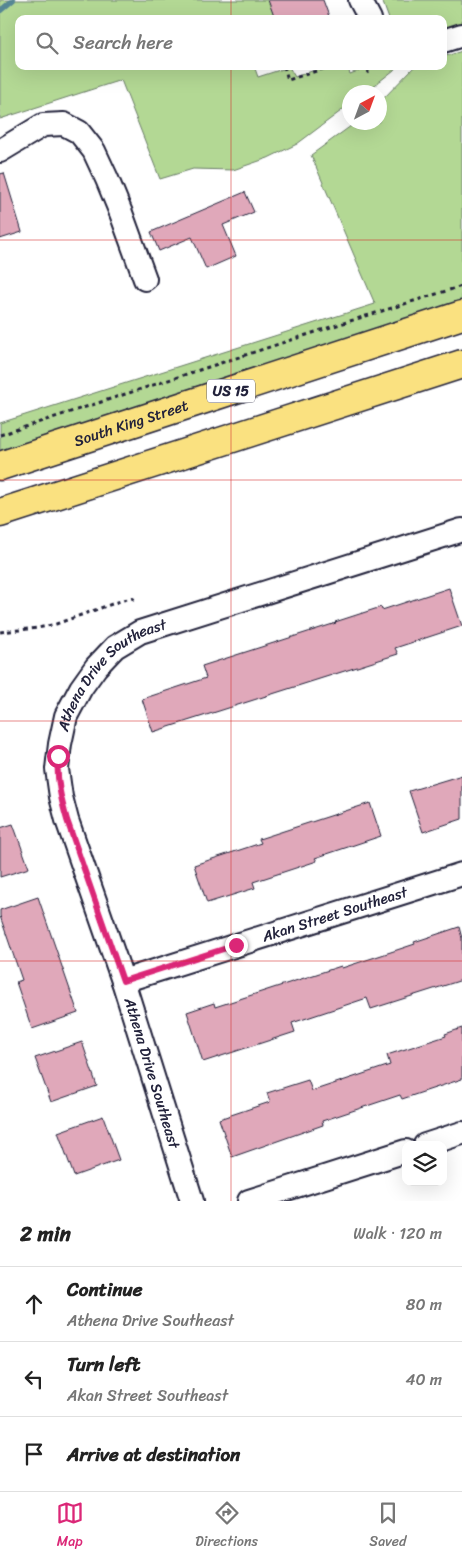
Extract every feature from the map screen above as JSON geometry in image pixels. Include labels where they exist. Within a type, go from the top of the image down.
[{"type":"highway","name":"South King Street","points":[[0,466],[462,315]]},
{"type":"highway","points":[[0,513],[462,364]]},
{"type":"street","points":[[360,0],[368,15]]},
{"type":"street","points":[[447,40],[462,35]]},
{"type":"street","points":[[0,151],[44,125],[64,124],[79,132],[94,151],[107,178],[145,279]]},
{"type":"street","name":"Athena Drive Southeast","points":[[192,1201],[123,981],[67,820],[61,797],[57,769],[66,716],[81,688],[96,667],[115,647],[140,632],[462,530]]},
{"type":"street","name":"Akan Street Southeast","points":[[123,981],[462,874]]},
{"type":"street","points":[[437,1141],[462,1133]]},
{"type":"street","points":[[249,1201],[402,1152]]},
{"type":"path","points":[[285,70],[288,80],[319,70]]},
{"type":"path","points":[[366,70],[369,73]]},
{"type":"path","points":[[0,434],[462,286]]},
{"type":"path","points":[[0,632],[56,624],[122,600],[132,598],[137,601]]},
{"type":"green space","points":[[0,0],[269,0],[274,15],[15,15],[15,70],[255,70],[258,77],[280,70],[291,70],[295,77],[315,70],[348,70],[350,74],[360,70],[394,70],[375,85],[342,85],[342,110],[297,144],[268,158],[233,170],[193,169],[160,179],[121,80],[0,119]]},
{"type":"green space","points":[[382,0],[462,0],[462,29],[447,34],[447,15],[388,15]]},
{"type":"green space","points":[[462,51],[462,303],[0,453],[0,423],[375,304],[311,155],[345,130],[387,130],[387,95],[411,70],[447,70],[447,56]]},
{"type":"building","points":[[268,0],[323,0],[329,15],[274,15]]},
{"type":"building","points":[[4,173],[22,232],[0,239],[0,174]]},
{"type":"building","points":[[245,192],[254,212],[223,225],[236,256],[206,269],[192,237],[159,251],[151,232]]},
{"type":"building","points":[[449,588],[462,626],[395,648],[398,654],[153,732],[142,699],[206,678],[202,666],[381,607],[382,610]]},
{"type":"building","points":[[462,775],[462,819],[423,832],[409,791]]},
{"type":"building","points":[[370,803],[381,836],[315,858],[317,861],[253,882],[255,888],[207,903],[194,865],[261,843],[259,839]]},
{"type":"building","points":[[13,824],[29,868],[0,877],[0,828]]},
{"type":"building","points":[[38,897],[78,1013],[32,1029],[16,982],[22,980],[0,916],[0,910]]},
{"type":"building","points":[[459,927],[462,938],[462,980],[371,1009],[367,998],[292,1023],[295,1032],[203,1062],[187,1012],[214,1003],[215,1007],[341,966],[342,968]]},
{"type":"building","points":[[462,1028],[462,1079],[402,1099],[400,1095],[322,1121],[323,1125],[232,1157],[219,1119],[270,1102],[267,1093],[308,1080],[312,1091],[390,1065],[387,1055],[446,1036],[445,1034]]},
{"type":"building","points":[[82,1042],[97,1086],[51,1102],[35,1058]]},
{"type":"building","points":[[103,1116],[119,1160],[74,1176],[58,1132]]},
{"type":"waterway","points":[[0,11],[13,0]]},
{"type":"route","points":[[58,756],[57,769],[67,820],[123,981],[236,945]]}]
